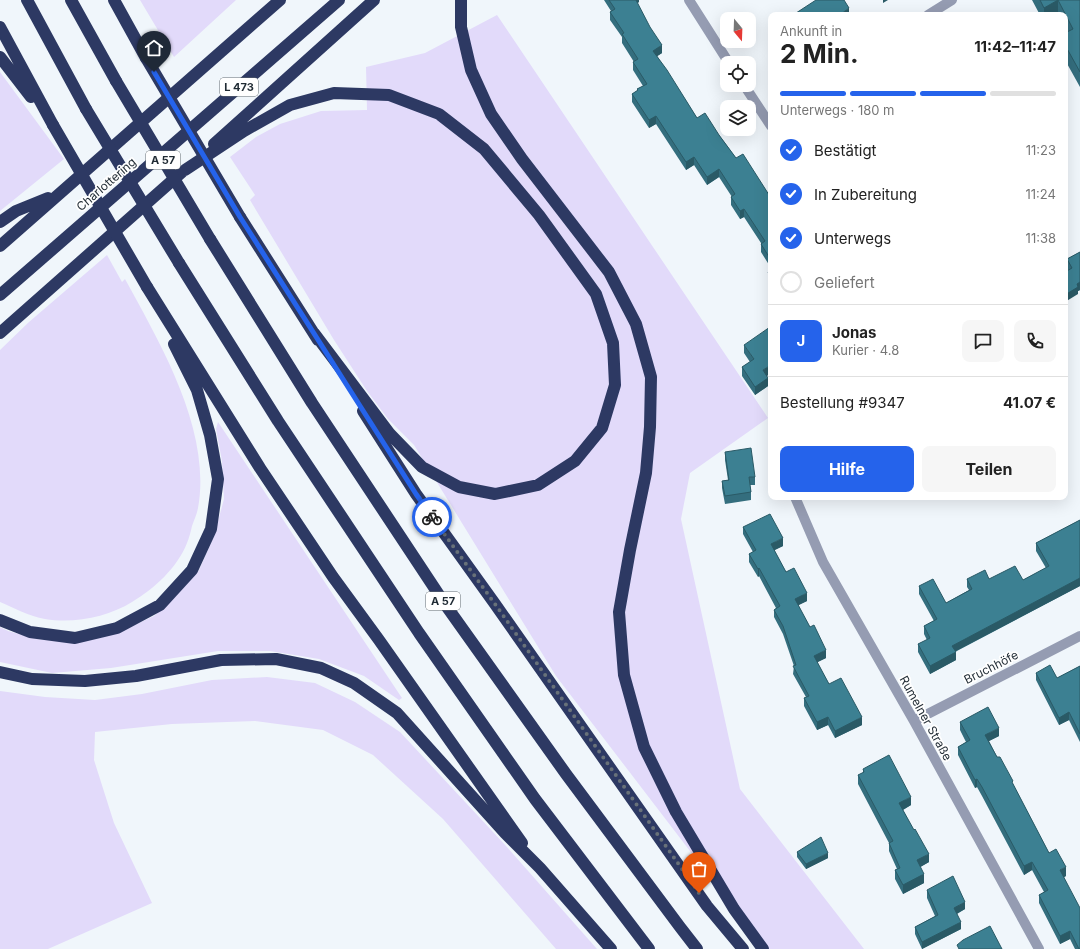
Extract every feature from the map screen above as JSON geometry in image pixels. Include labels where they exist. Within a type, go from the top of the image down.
[{"type":"highway","points":[[27,0],[86,109],[179,263],[278,421],[419,633],[536,799],[649,949]]},
{"type":"highway","name":"A 57","points":[[71,0],[116,81],[210,239],[312,404],[447,607],[566,774],[697,949]]},
{"type":"highway","points":[[114,0],[146,58],[240,217],[416,494],[707,906],[743,949]]},
{"type":"highway","points":[[123,0],[132,19],[146,58]]},
{"type":"highway","name":"Charlottering","points":[[0,246],[280,0]]},
{"type":"highway","name":"Charlottering","points":[[0,295],[339,0]]},
{"type":"highway","points":[[1,333],[374,0]]},
{"type":"highway","points":[[461,0],[461,27],[471,70],[491,114],[522,159],[609,272],[636,324],[651,377],[650,427],[646,473],[619,612],[624,675],[644,747],[676,812],[734,909],[763,949]]},
{"type":"highway","points":[[0,27],[53,125],[147,287],[260,468],[333,577],[540,868]]},
{"type":"highway","points":[[0,57],[53,125]]},
{"type":"highway","points":[[185,170],[244,131],[290,105],[334,93],[389,95],[439,114],[484,150],[539,215],[596,294],[613,343],[615,385],[602,428],[575,461],[538,485],[495,494],[459,487],[422,467],[390,434],[314,333]]},
{"type":"highway","points":[[0,222],[16,211],[59,193]]},
{"type":"highway","points":[[0,620],[30,632],[76,638],[117,628],[160,605],[192,570],[211,529],[218,479],[210,436],[197,390],[147,287]]},
{"type":"highway","points":[[0,672],[32,679],[85,682],[136,676],[222,660],[276,659],[321,668],[354,683],[397,713],[505,833],[540,868],[611,949]]},
{"type":"street","points":[[689,0],[725,56]]},
{"type":"street","points":[[933,12],[952,0]]},
{"type":"street","points":[[749,92],[768,118]]},
{"type":"street","name":"Rumelner Straße","points":[[796,500],[823,562],[914,721],[1039,949]]},
{"type":"street","name":"Bruchhöfe","points":[[914,721],[1080,636]]},
{"type":"shaded area","points":[[140,0],[236,0],[174,57]]},
{"type":"shaded area","points":[[497,15],[768,418],[690,473],[681,519],[740,789],[864,949],[765,949],[556,676],[414,445],[388,419],[367,391],[334,340],[250,200],[255,195],[230,157],[256,137],[280,124],[321,111],[367,110],[366,67],[425,53]]},
{"type":"shaded area","points":[[0,72],[64,159],[0,211]]},
{"type":"shaded area","points":[[107,255],[122,282],[125,279],[154,332],[168,360],[191,419],[198,449],[200,479],[198,508],[183,552],[164,577],[141,596],[112,612],[90,618],[67,621],[39,618],[0,602],[0,350],[29,322]]},
{"type":"shaded area","points":[[218,422],[402,698],[399,700],[364,676],[319,659],[270,651],[218,651],[111,668],[52,673],[0,662],[0,627],[8,631],[37,639],[69,642],[126,629],[154,616],[175,597],[199,570],[214,536],[224,499],[222,461],[216,429]]},
{"type":"shaded area","points":[[267,677],[315,683],[355,702],[400,732],[506,846],[597,949],[556,949],[443,819],[373,755],[323,730],[255,721],[172,724],[95,732],[94,760],[114,823],[152,903],[48,949],[0,949],[0,691],[45,697],[95,700],[142,694],[212,680]]},
{"type":"building","points":[[609,0],[636,0],[650,27],[662,45],[653,51],[667,70],[697,118],[705,113],[736,158],[743,154],[768,193],[768,255],[761,244],[765,241],[744,209],[740,211],[731,197],[735,194],[719,169],[707,177],[694,157],[686,162],[656,116],[649,120],[632,94],[638,90],[637,89],[647,84],[633,62],[638,59],[622,34],[624,33],[610,12],[615,9]]},
{"type":"building","points":[[816,0],[844,0],[849,8],[844,12],[798,12]]},
{"type":"building","points":[[1040,0],[1058,0],[1044,8]]},
{"type":"building","points":[[1058,0],[1080,0],[1080,72],[1068,50],[1068,32],[1073,29],[1068,19],[1068,12],[1064,12]]},
{"type":"building","points":[[1080,252],[1080,282],[1077,284],[1078,287],[1068,293],[1068,270],[1072,268],[1068,258]]},
{"type":"building","points":[[768,328],[768,367],[763,370],[768,378],[755,387],[742,367],[754,359],[744,345]]},
{"type":"building","points":[[751,448],[755,477],[749,477],[751,492],[725,496],[722,481],[729,480],[725,452]]},
{"type":"building","points":[[770,514],[783,538],[771,544],[786,572],[794,568],[807,593],[795,599],[810,627],[814,625],[826,650],[814,656],[829,684],[841,678],[862,717],[835,731],[828,717],[817,722],[804,698],[809,696],[793,666],[796,665],[783,626],[774,610],[780,606],[759,568],[758,569],[749,554],[756,550],[743,527]]},
{"type":"building","points":[[1080,520],[1080,578],[952,646],[956,652],[930,666],[918,644],[930,638],[924,626],[937,619],[919,586],[933,579],[946,603],[972,589],[967,579],[985,570],[989,579],[1015,566],[1023,580],[1049,566],[1036,543]]},
{"type":"building","points":[[1050,665],[1057,678],[1080,666],[1080,734],[1069,712],[1059,718],[1036,673]]},
{"type":"building","points":[[988,707],[999,728],[985,735],[997,757],[1000,757],[1049,853],[1056,849],[1066,867],[1060,870],[1080,908],[1080,949],[1070,931],[1060,936],[1039,895],[1048,890],[1032,862],[1024,866],[982,787],[977,779],[975,780],[958,747],[970,740],[960,722]]},
{"type":"building","points":[[889,755],[911,797],[899,803],[929,854],[917,860],[924,874],[903,885],[895,870],[900,868],[889,843],[893,841],[858,775],[864,772],[863,769]]},
{"type":"building","points":[[821,837],[828,853],[806,864],[797,852]]},
{"type":"building","points":[[953,876],[965,902],[954,908],[961,922],[922,942],[915,927],[938,915],[927,890]]},
{"type":"building","points":[[990,926],[1002,949],[959,949],[957,945],[963,940]]},
{"type":"way so far","points":[[432,517],[699,893]]},
{"type":"route","points":[[154,72],[240,217],[432,517]]}]
